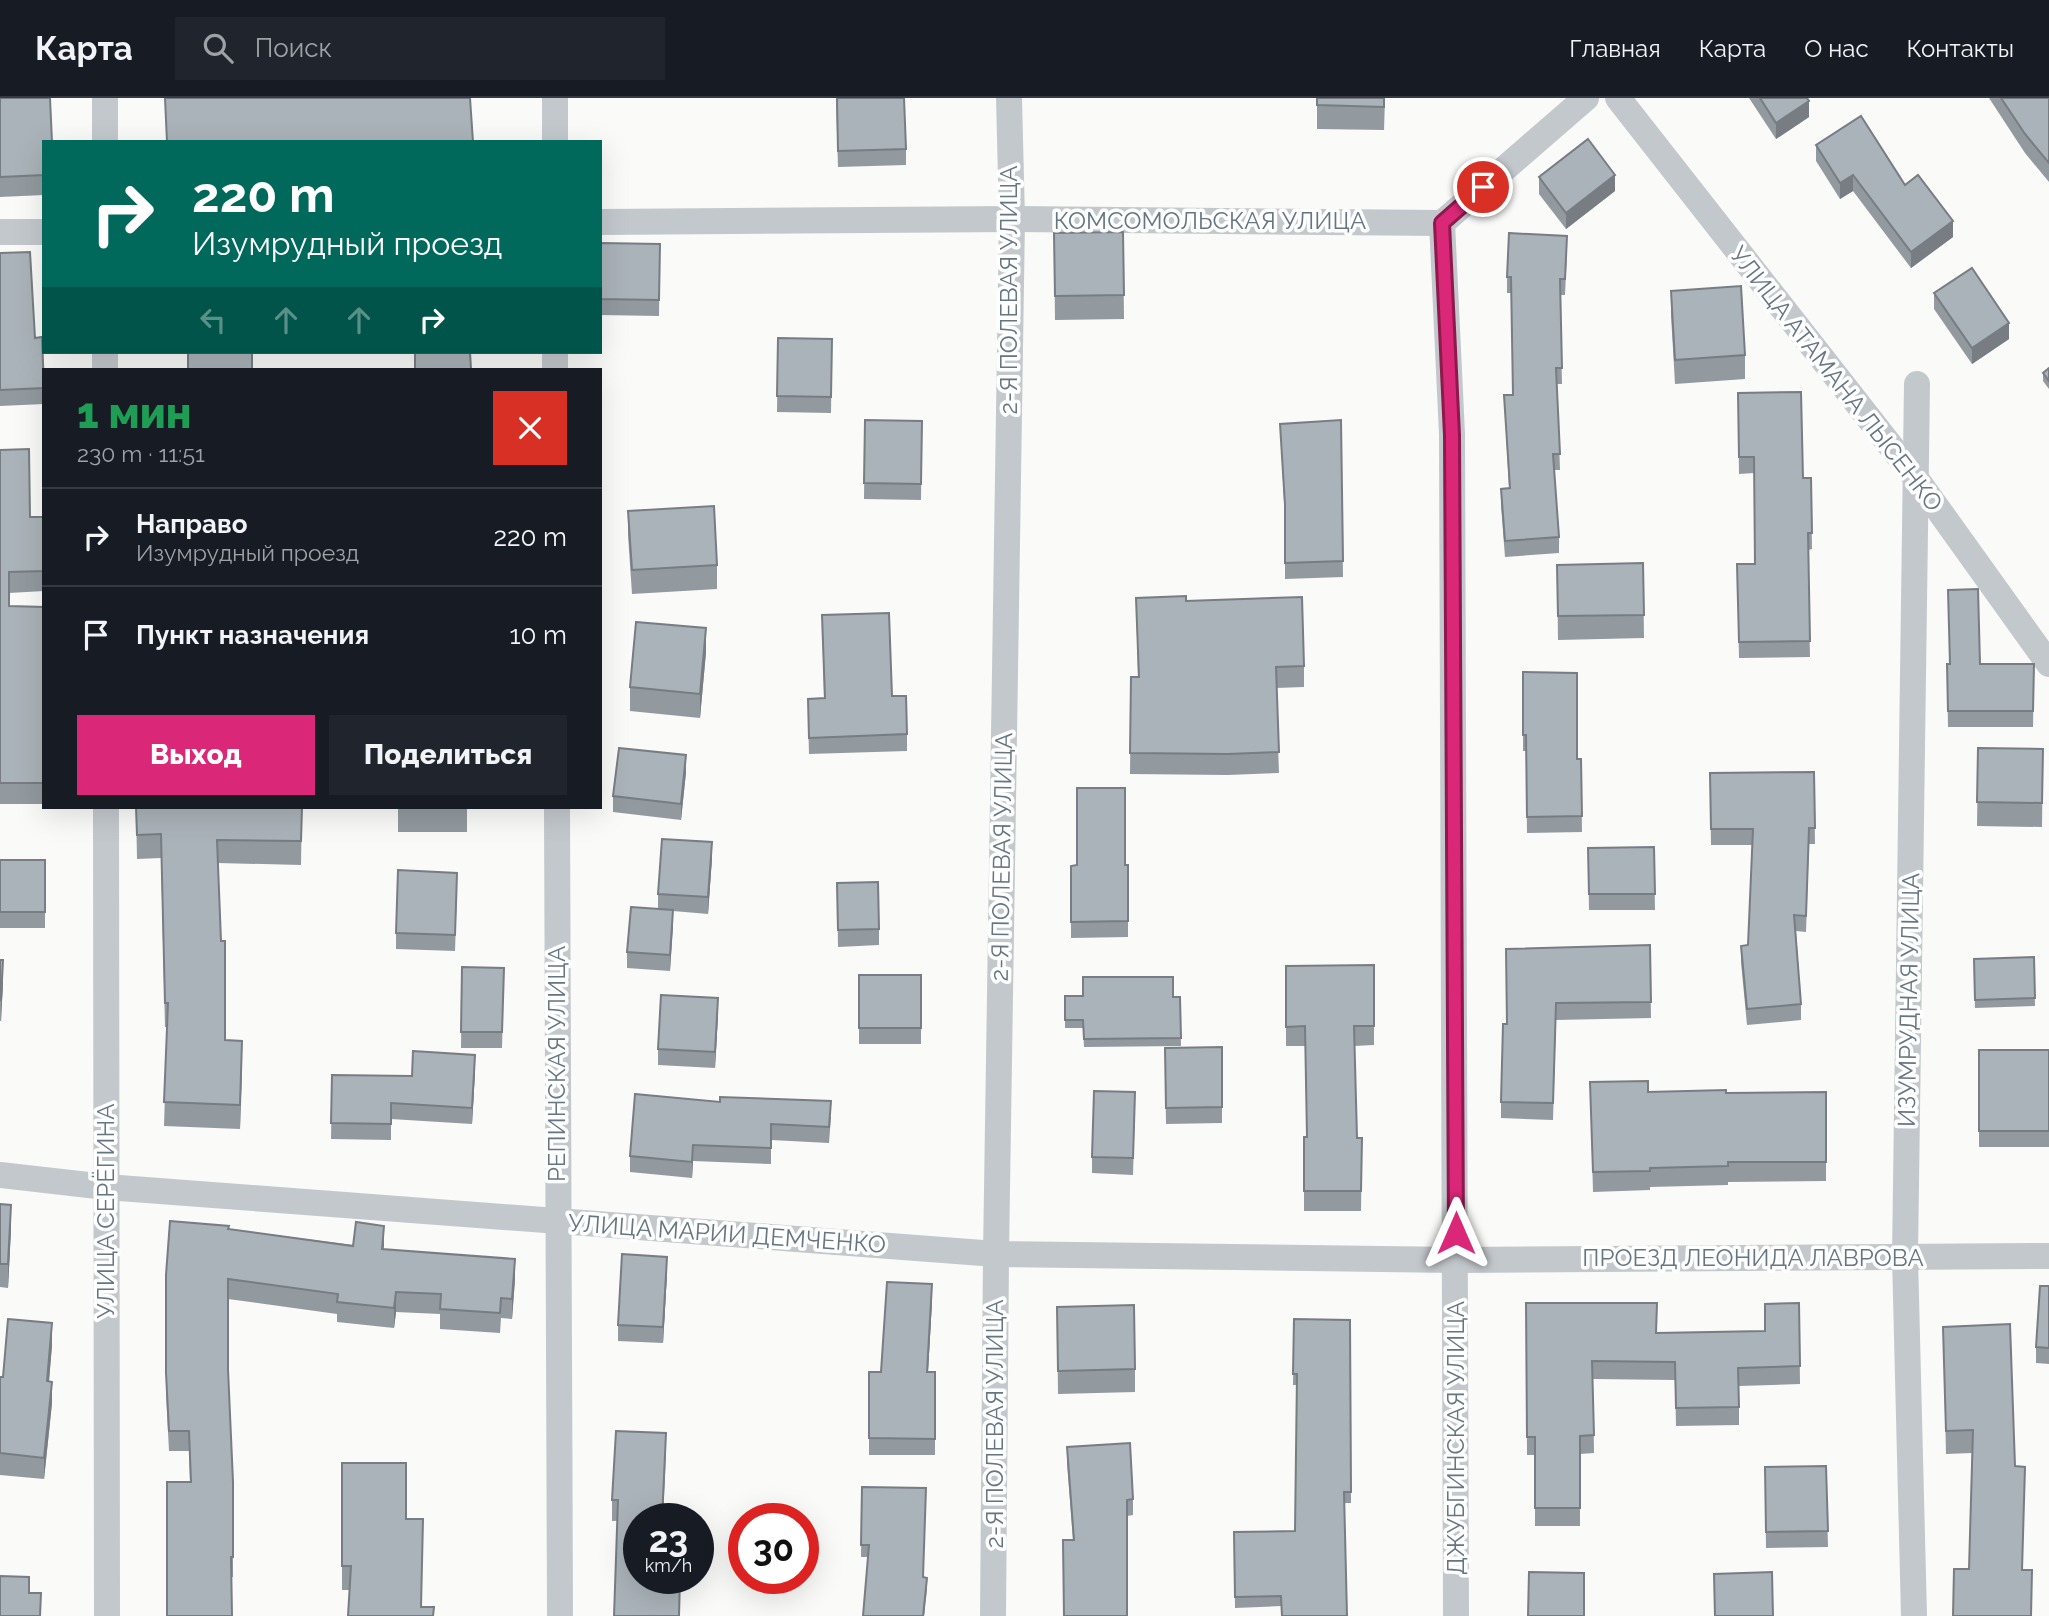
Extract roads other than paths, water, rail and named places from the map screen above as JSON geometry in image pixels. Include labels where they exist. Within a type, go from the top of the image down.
[{"type":"street","points":[[105,98],[105,140]]},
{"type":"street","points":[[555,98],[555,140]]},
{"type":"street","name":"2-Я ПОЛЕВАЯ УЛИЦА","points":[[993,1616],[1012,219],[1009,98]]},
{"type":"street","points":[[1442,223],[1586,98]]},
{"type":"street","name":"УЛИЦА АТАМАНА ЛЫСЕНКО","points":[[1618,98],[1915,477],[2049,664]]},
{"type":"street","name":"КОМСОМОЛЬСКАЯ УЛИЦА","points":[[602,222],[1012,219],[1442,223]]},
{"type":"street","name":"ДЖУБГИНСКАЯ УЛИЦА","points":[[1442,223],[1452,435],[1456,1616]]},
{"type":"street","points":[[0,232],[42,232]]},
{"type":"street","name":"ИЗУМРУДНАЯ УЛИЦА","points":[[1914,1616],[1905,1257],[1917,384]]},
{"type":"street","name":"УЛИЦА СЕРЁГИНА","points":[[106,809],[107,1616]]},
{"type":"street","name":"РЕПИНСКАЯ УЛИЦА","points":[[556,809],[560,1616]]},
{"type":"street","name":"УЛИЦА МАРИИ ДЕМЧЕНКО","points":[[0,1175],[106,1187],[996,1254],[1456,1260]]},
{"type":"street","name":"ПРОЕЗД ЛЕОНИДА ЛАВРОВА","points":[[1456,1260],[2049,1256]]}]
